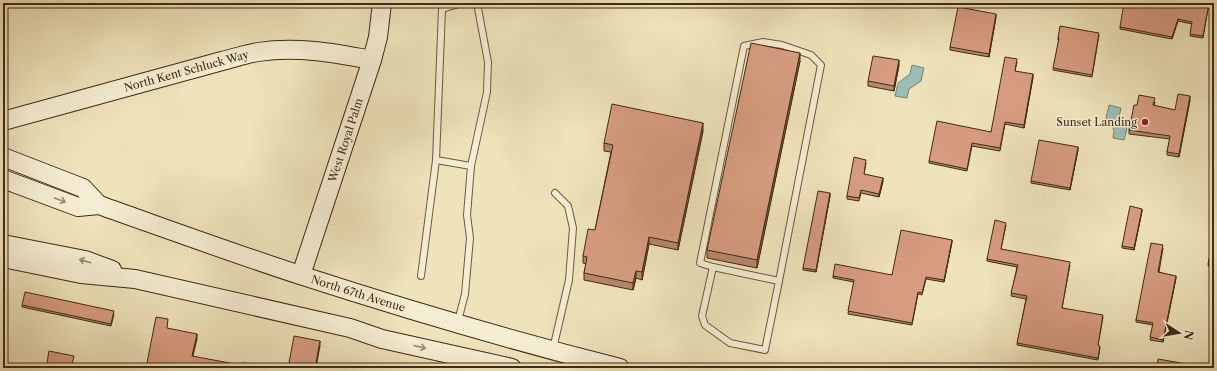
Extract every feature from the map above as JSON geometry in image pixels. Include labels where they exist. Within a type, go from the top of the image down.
[{"type":"main road","name":"West Royal Palm","points":[[301,276],[372,60],[378,37],[382,3]]},
{"type":"main road","name":"North Kent Schluck Way","points":[[3,121],[257,52],[290,50],[320,51],[372,60]]},
{"type":"main road","name":"North 67th Avenue","points":[[3,157],[83,188],[100,205]]},
{"type":"main road","name":"North 67th Avenue","points":[[3,179],[78,207],[100,205],[301,276],[458,323],[620,368]]},
{"type":"main road","points":[[3,244],[85,260],[135,279]]},
{"type":"main road","points":[[3,258],[81,274],[135,279],[350,328],[382,339],[512,368]]},
{"type":"lane","points":[[421,276],[436,160],[442,9],[462,3]]},
{"type":"lane","points":[[458,323],[464,294],[470,238],[468,215],[471,166],[486,92],[488,62],[477,3]]},
{"type":"lane","points":[[713,267],[702,316],[705,325],[730,343],[765,350],[779,281],[821,65],[811,55],[782,46],[763,42],[744,46],[700,263],[779,281]]},
{"type":"lane","points":[[436,160],[471,166]]},
{"type":"lane","points":[[552,350],[569,280],[573,228],[568,206],[555,193]]},
{"type":"water","points":[[912,65],[924,68],[921,81],[909,89],[907,98],[895,96],[898,83],[910,74]]},
{"type":"water","points":[[1109,105],[1121,108],[1119,117],[1127,129],[1124,140],[1113,138],[1114,130],[1106,118]]},
{"type":"building","points":[[1124,3],[1209,3],[1203,36],[1190,34],[1192,22],[1178,19],[1172,37],[1120,27]]},
{"type":"building","points":[[958,7],[996,14],[989,54],[950,47]]},
{"type":"building","points":[[1060,26],[1099,33],[1092,75],[1053,68]]},
{"type":"building","points":[[751,43],[800,53],[757,260],[707,250]]},
{"type":"building","points":[[873,56],[899,60],[894,86],[868,81]]},
{"type":"building","points":[[1005,57],[1017,59],[1015,71],[1033,74],[1024,125],[1005,122],[1000,148],[972,143],[967,169],[929,161],[937,121],[991,132]]},
{"type":"building","points":[[1178,94],[1190,96],[1179,154],[1167,152],[1170,136],[1129,130],[1134,105],[1137,105],[1139,95],[1155,98],[1153,105],[1175,110]]},
{"type":"building","points":[[612,104],[703,123],[678,243],[649,237],[642,272],[636,271],[633,283],[584,273],[587,257],[583,256],[588,229],[595,230],[613,145],[604,143]]},
{"type":"building","points":[[1039,140],[1078,147],[1070,188],[1031,181]]},
{"type":"building","points":[[854,157],[866,160],[864,174],[883,178],[879,194],[861,190],[859,198],[847,196]]},
{"type":"building","points":[[818,191],[830,193],[816,270],[803,268]]},
{"type":"building","points":[[1130,206],[1142,209],[1134,248],[1122,246]]},
{"type":"building","points":[[995,220],[1006,223],[1001,249],[1070,262],[1062,308],[1103,315],[1098,345],[1100,346],[1098,358],[1017,343],[1027,296],[1011,293],[1018,265],[987,259]]},
{"type":"building","points":[[901,230],[952,240],[944,280],[926,277],[922,293],[918,292],[912,323],[848,311],[854,280],[833,276],[835,264],[892,275]]},
{"type":"building","points":[[1214,235],[1214,265],[1208,264]]},
{"type":"building","points":[[1151,243],[1163,245],[1158,272],[1176,276],[1163,340],[1150,337],[1153,323],[1136,320]]},
{"type":"building","points":[[25,292],[114,311],[111,324],[22,305]]},
{"type":"building","points":[[156,317],[168,319],[167,328],[197,334],[192,356],[235,364],[245,363],[254,368],[146,368]]},
{"type":"building","points":[[294,336],[320,341],[315,368],[288,368]]},
{"type":"building","points":[[49,351],[74,356],[71,368],[46,368]]},
{"type":"building","points":[[1158,359],[1210,368],[1157,368]]},
{"type":"place","name":"Sunset Landing","points":[[1145,122]]}]
